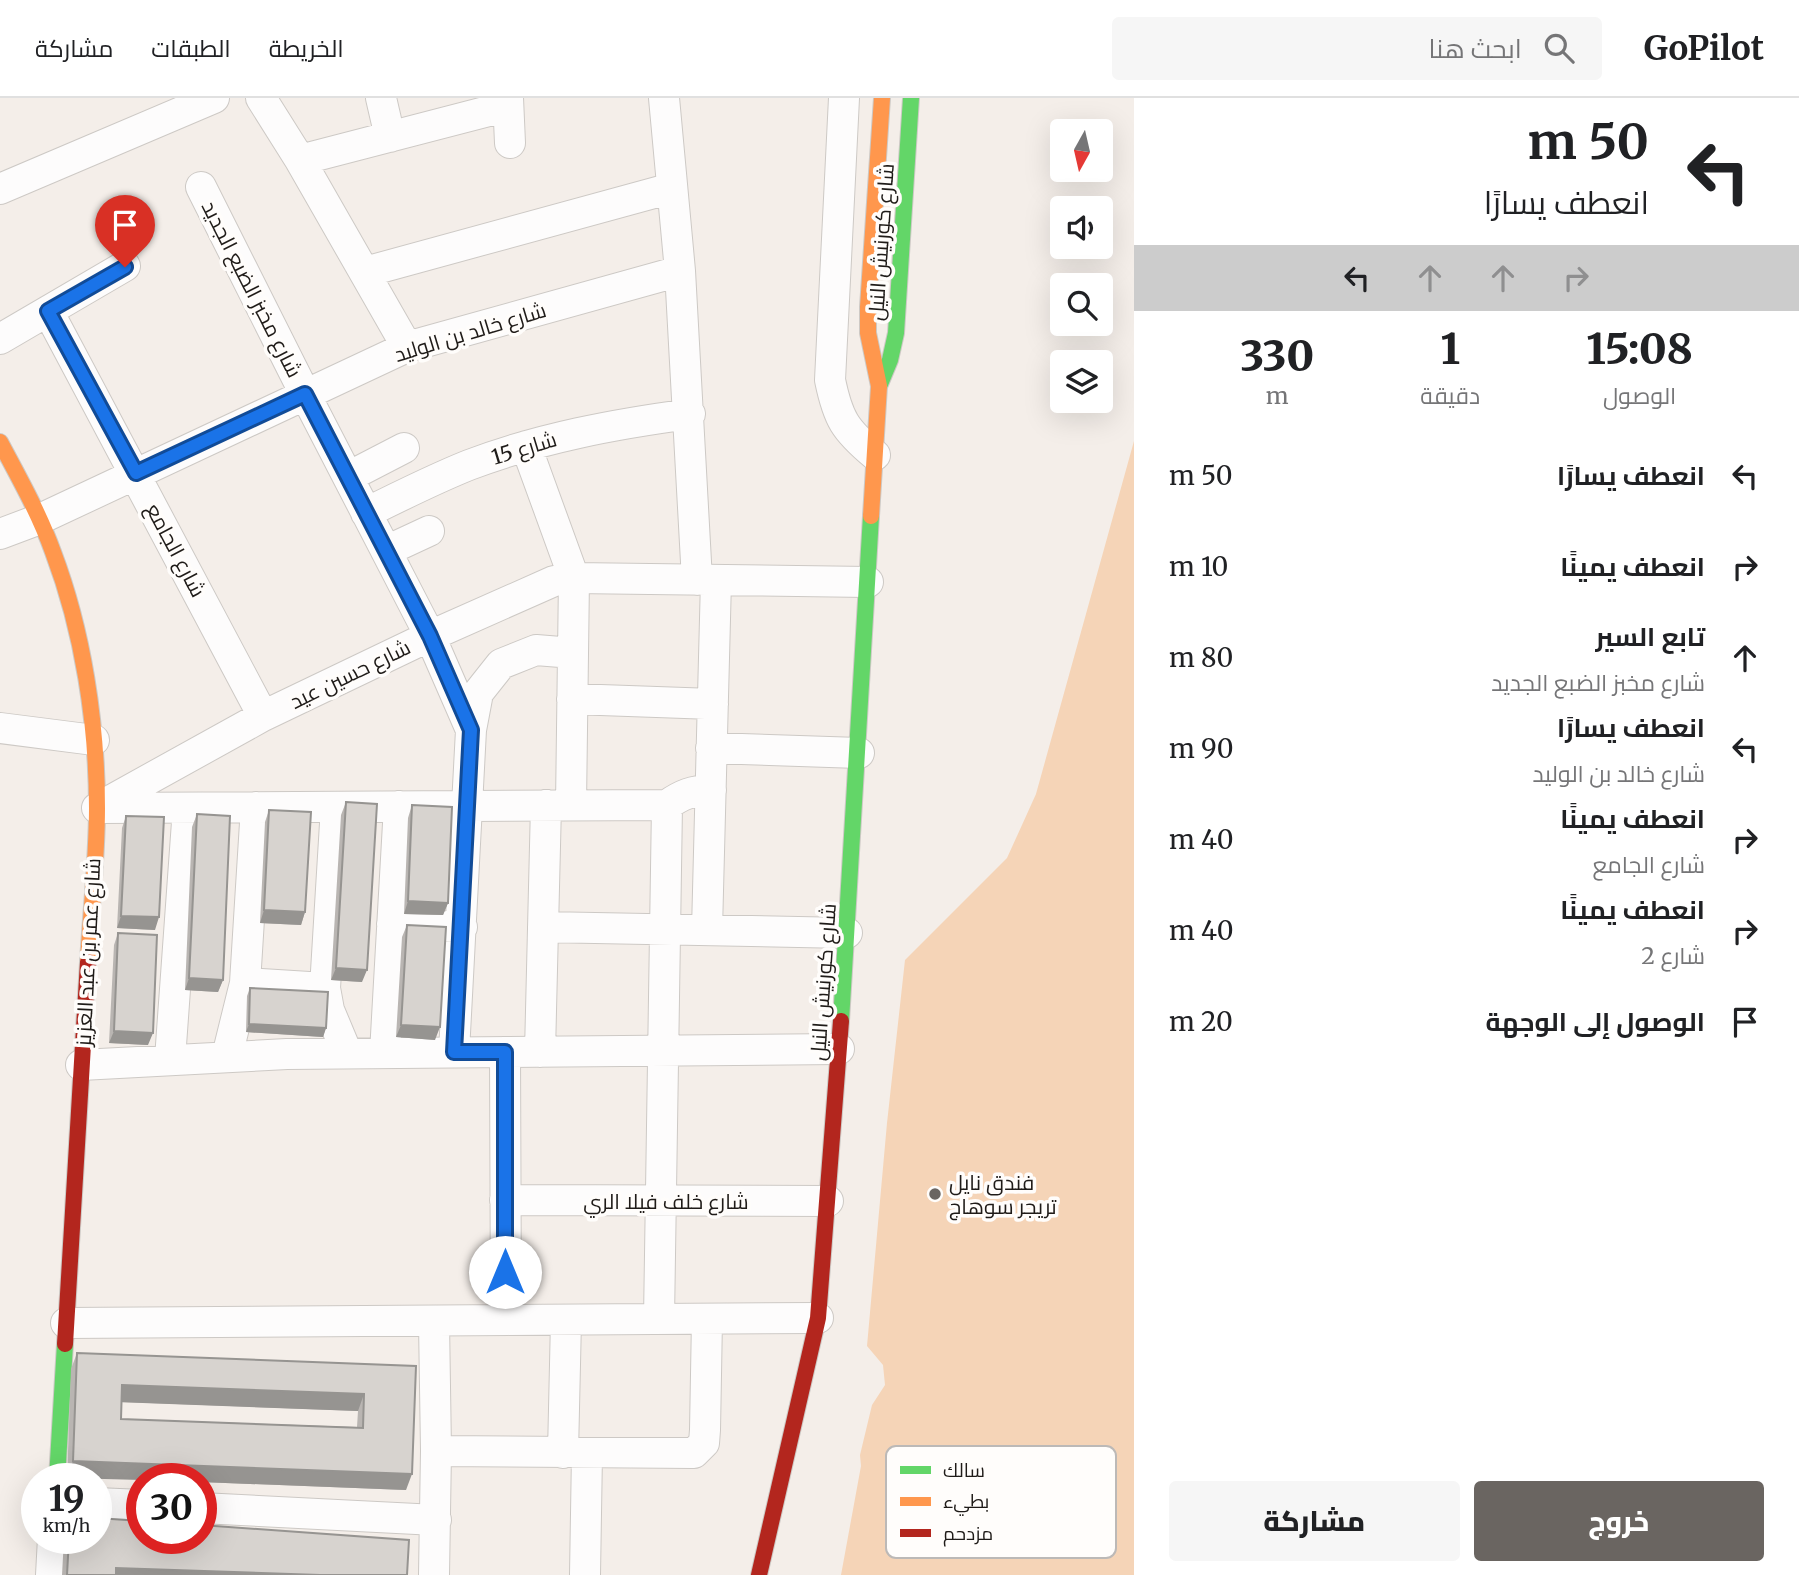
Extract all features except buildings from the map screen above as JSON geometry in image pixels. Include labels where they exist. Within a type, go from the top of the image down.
[{"type":"main road","name":"شارع كورنيش النيل","points":[[759,1575],[818,1318],[828,1201],[859,753],[876,455],[879,386],[869,333],[868,307],[882,98]]},
{"type":"main road","name":"شارع كورنيش النيل","points":[[879,386],[890,360],[896,333],[911,98]]},
{"type":"main road","name":"شارع عمر بن عبد العزيز","points":[[0,442],[40,519],[68,600],[80,646],[94,740],[97,808],[58,1463]]},
{"type":"street","points":[[0,189],[214,98]]},
{"type":"street","points":[[261,98],[300,160],[407,348]]},
{"type":"street","points":[[381,98],[390,137]]},
{"type":"street","points":[[664,98],[690,414],[707,580],[713,704],[708,930]]},
{"type":"street","points":[[845,98],[830,380],[836,410],[852,436],[876,455]]},
{"type":"street","points":[[300,160],[508,102],[510,143]]},
{"type":"street","name":"شارع مخبز الضبع الجديد","points":[[201,187],[430,636],[471,730]]},
{"type":"street","points":[[365,272],[672,188]]},
{"type":"street","points":[[0,339],[125,267]]},
{"type":"street","name":"شارع خالد بن الوليد","points":[[0,534],[40,519],[407,348],[680,271]]},
{"type":"street","name":"شارع الجامع","points":[[48,311],[263,716]]},
{"type":"street","name":"شارع 15","points":[[366,513],[418,487],[526,446],[580,432],[690,414]]},
{"type":"street","points":[[526,446],[574,578],[572,699],[543,927],[540,1052]]},
{"type":"street","points":[[348,477],[404,448]]},
{"type":"street","points":[[386,551],[429,531]]},
{"type":"street","name":"شارع حسين عيد","points":[[97,808],[263,716],[554,580],[574,578],[868,582]]},
{"type":"street","points":[[454,1052],[471,730],[478,693],[501,664],[536,650],[573,653]]},
{"type":"street","points":[[572,699],[713,704]]},
{"type":"street","points":[[0,728],[94,740]]},
{"type":"street","points":[[712,748],[859,753]]},
{"type":"street","points":[[97,808],[667,805],[688,793],[711,790]]},
{"type":"street","points":[[659,1319],[667,805]]},
{"type":"street","points":[[385,1053],[399,806]]},
{"type":"street","points":[[227,1056],[245,983],[256,807]]},
{"type":"street","points":[[336,807],[325,988],[337,1032],[347,1053]]},
{"type":"street","points":[[170,1059],[188,808]]},
{"type":"street","points":[[392,924],[462,927]]},
{"type":"street","points":[[543,927],[847,933]]},
{"type":"street","points":[[245,983],[325,988]]},
{"type":"street","points":[[81,1065],[227,1056],[347,1053],[839,1049]]},
{"type":"street","points":[[505,1052],[506,1320]]},
{"type":"street","name":"شارع خلف فيلا الري","points":[[505,1200],[828,1201]]},
{"type":"street","points":[[66,1323],[818,1318]]},
{"type":"street","points":[[436,1451],[694,1453],[704,1443],[707,1319]]},
{"type":"street","points":[[566,1320],[585,1575]]},
{"type":"street","points":[[434,1322],[434,1575]]},
{"type":"street","points":[[217,1509],[436,1520]]},
{"type":"street","points":[[51,1575],[52,1554]]},
{"type":"shaded area","points":[[1134,441],[1134,1575],[841,1575],[861,1466],[860,1455],[872,1405],[885,1385],[883,1365],[867,1346],[905,960],[1007,858],[1036,794]]},
{"type":"traffic: fast","points":[[880,384],[890,360],[896,333],[911,98]]},
{"type":"traffic: fast","points":[[841,1021],[871,516]]},
{"type":"traffic: fast","points":[[58,1463],[65,1344]]},
{"type":"traffic: slow","points":[[871,516],[879,386],[868,333],[868,307],[882,98]]},
{"type":"traffic: slow","points":[[0,442],[35,510],[64,582],[86,678],[94,743],[97,808],[88,962]]},
{"type":"traffic: jam","points":[[65,1344],[88,962]]},
{"type":"traffic: jam","points":[[759,1575],[818,1318],[841,1021]]},
{"type":"place","name":"فندق نايل تريجر سوهاج","points":[[935,1194]]},
{"type":"route","points":[[125,267],[48,311],[136,473],[305,394],[430,636],[471,730],[454,1052],[505,1052],[505,1272]]}]
